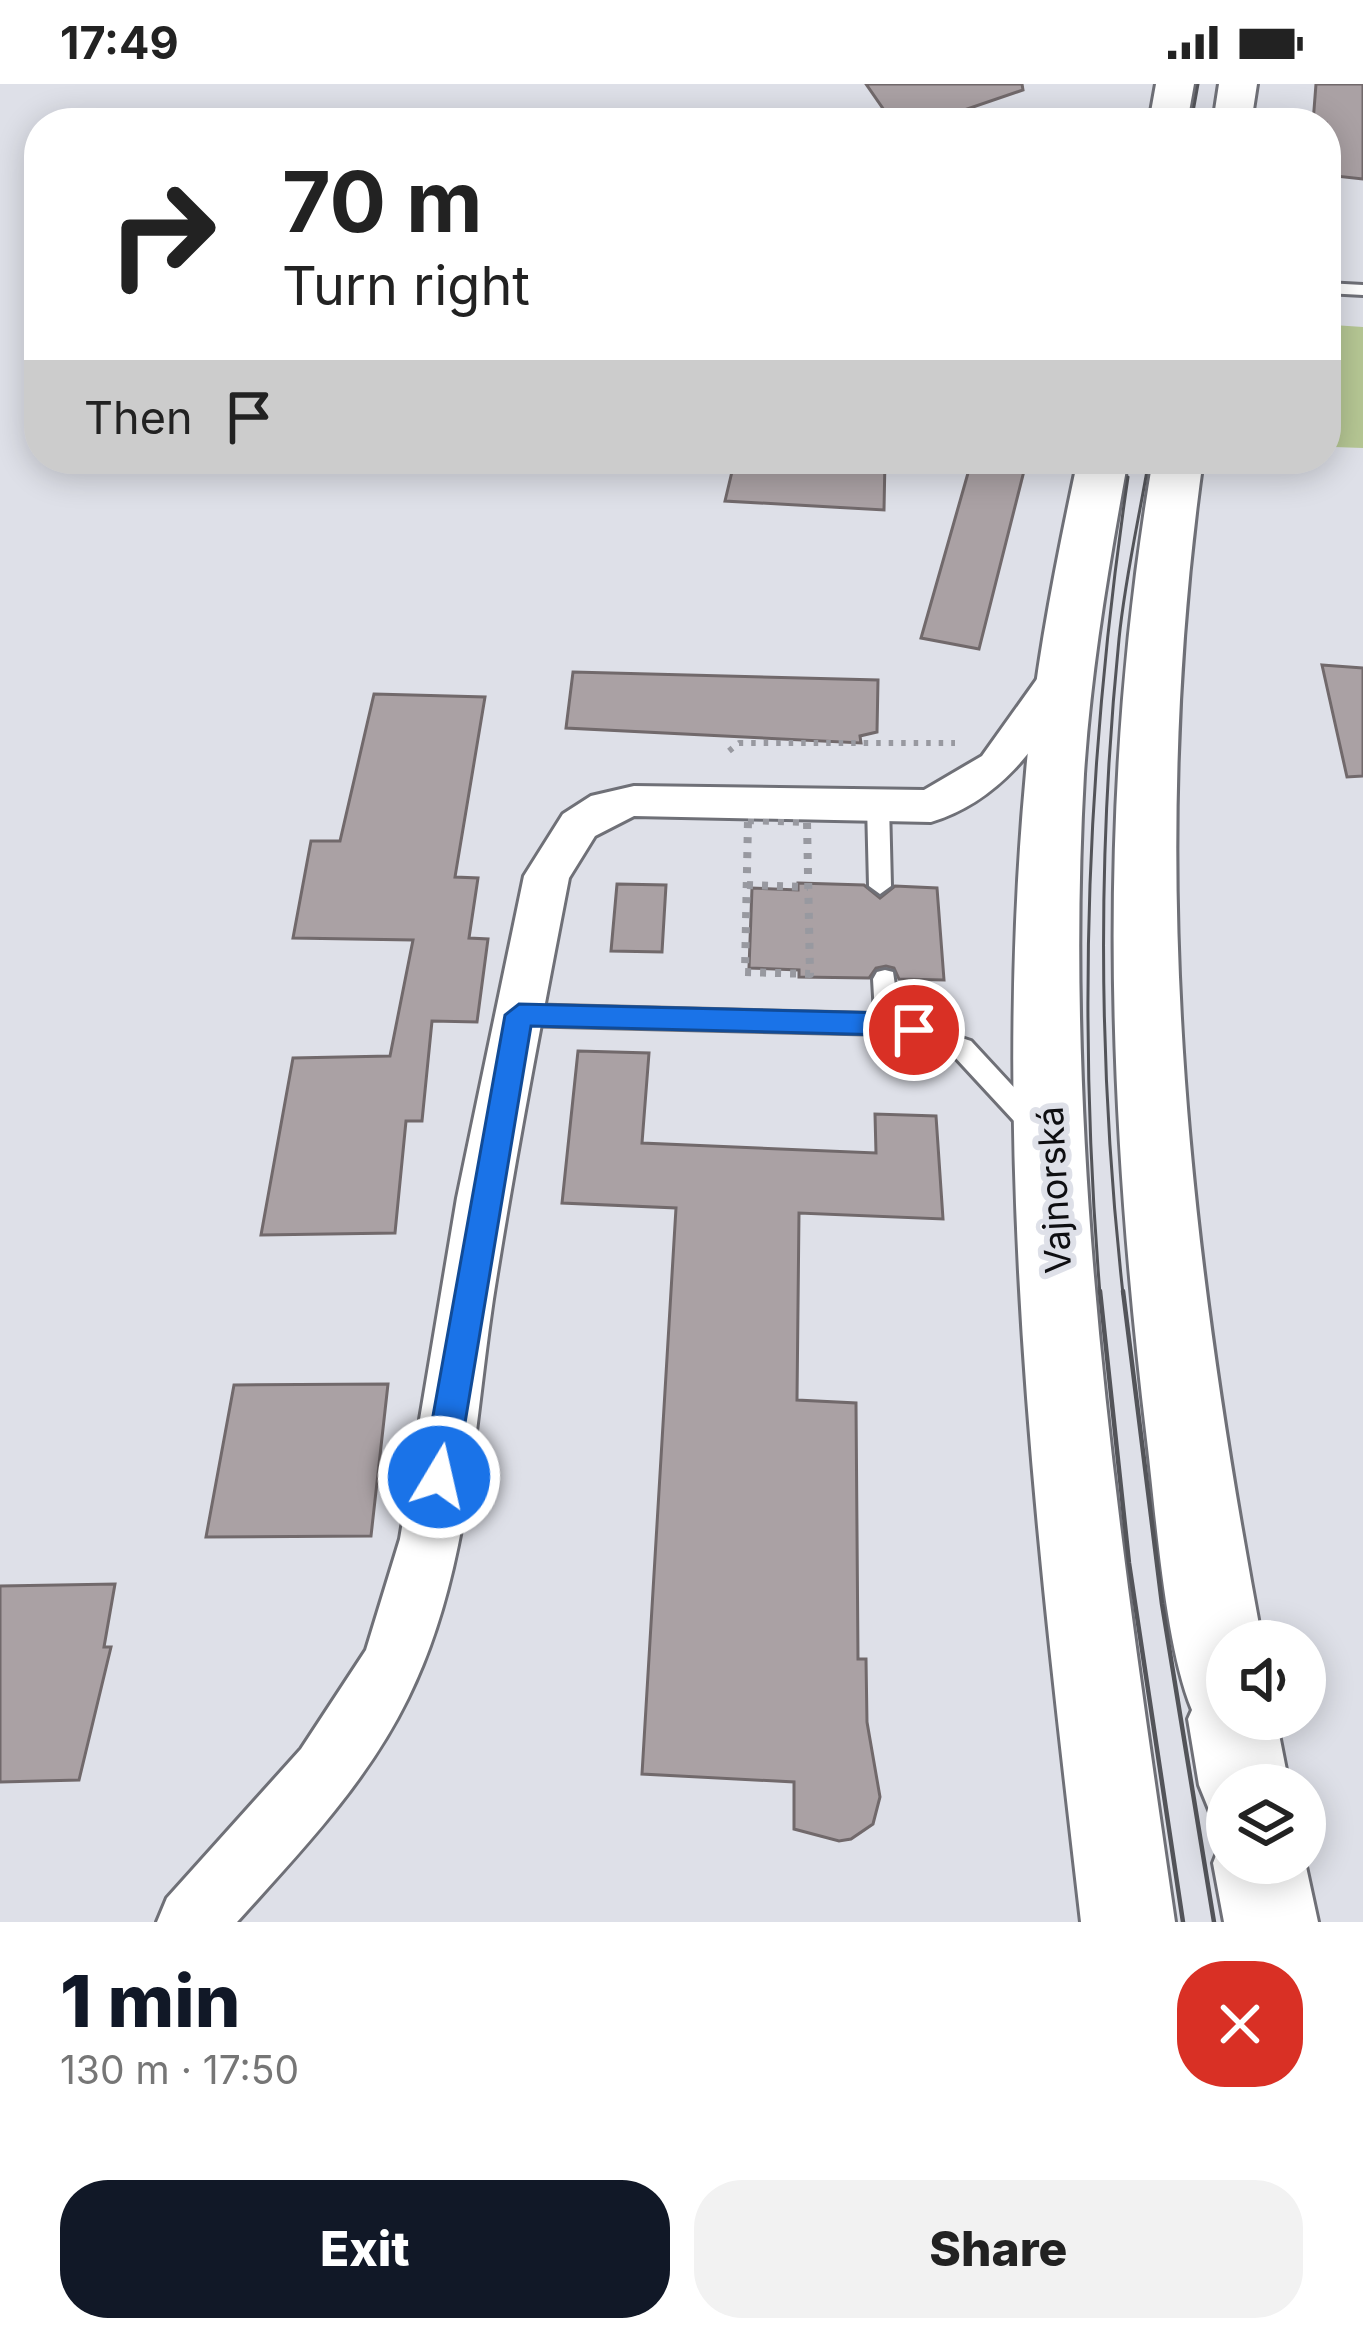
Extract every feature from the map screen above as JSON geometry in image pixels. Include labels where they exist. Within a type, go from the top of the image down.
[{"type":"main road","name":"Vajnorská","points":[[1099,474],[1066,667],[1048,901],[1050,1143],[1074,1476],[1128,1922]]},
{"type":"main road","points":[[1176,474],[1154,631],[1144,766],[1145,977],[1170,1291],[1217,1620]]},
{"type":"main road","points":[[1263,1884],[1271,1922]]},
{"type":"street","points":[[191,1922],[292,1809],[344,1742],[388,1671],[418,1574],[439,1477],[547,875],[570,835],[598,811],[665,798],[931,806],[998,767],[1066,667]]},
{"type":"lane","points":[[878,804],[880,886]]},
{"type":"lane","points":[[885,979],[888,1024]]},
{"type":"lane","points":[[517,1027],[888,1024],[962,1048],[1050,1143]]},
{"type":"path","points":[[729,752],[739,742],[964,743]]},
{"type":"path","points":[[748,820],[807,821],[808,887],[809,974],[746,972],[748,820]]},
{"type":"path","points":[[747,885],[808,887]]},
{"type":"green space","points":[[1341,326],[1363,327],[1363,448],[1341,447]]},
{"type":"building","points":[[866,84],[1022,84],[1023,90],[970,108],[883,108]]},
{"type":"building","points":[[1316,84],[1363,84],[1363,179],[1341,177],[1341,108],[1314,108]]},
{"type":"building","points":[[731,474],[885,474],[884,510],[725,501]]},
{"type":"building","points":[[968,474],[1023,474],[979,649],[921,638]]},
{"type":"building","points":[[1322,665],[1363,668],[1363,776],[1347,777]]},
{"type":"building","points":[[573,672],[878,680],[877,732],[860,736],[861,743],[566,728]]},
{"type":"building","points":[[374,694],[485,697],[455,877],[478,878],[469,938],[488,939],[477,1022],[432,1021],[422,1121],[406,1121],[395,1233],[261,1235],[293,1058],[390,1056],[413,940],[293,938],[311,841],[340,841]]},
{"type":"building","points":[[798,883],[864,885],[880,898],[895,886],[937,888],[944,980],[899,979],[894,968],[886,966],[876,968],[869,978],[799,977],[799,970],[749,968],[752,888],[798,890]]},
{"type":"building","points":[[617,884],[666,885],[662,952],[611,951]]},
{"type":"building","points":[[578,1051],[649,1053],[642,1143],[876,1153],[875,1114],[936,1116],[943,1219],[799,1213],[797,1400],[856,1403],[858,1659],[866,1659],[867,1722],[880,1797],[873,1824],[851,1839],[839,1841],[794,1829],[794,1782],[642,1774],[676,1208],[562,1203]]},
{"type":"building","points":[[388,1384],[371,1536],[206,1537],[234,1385]]},
{"type":"building","points":[[115,1584],[104,1647],[111,1647],[79,1780],[0,1782],[0,1586]]},
{"type":"tram line","points":[[1194,108],[1198,84]]},
{"type":"tram line","points":[[1123,1294],[1105,1049],[1104,885],[1119,639],[1146,474]]},
{"type":"tram line","points":[[1100,1294],[1089,1087],[1090,885],[1103,683],[1128,477]]},
{"type":"tram line","points":[[1100,1291],[1129,1563],[1183,1922]]},
{"type":"tram line","points":[[1123,1291],[1162,1604],[1214,1922]]},
{"type":"route","points":[[439,1477],[519,1015],[888,1024],[914,1030]]}]
